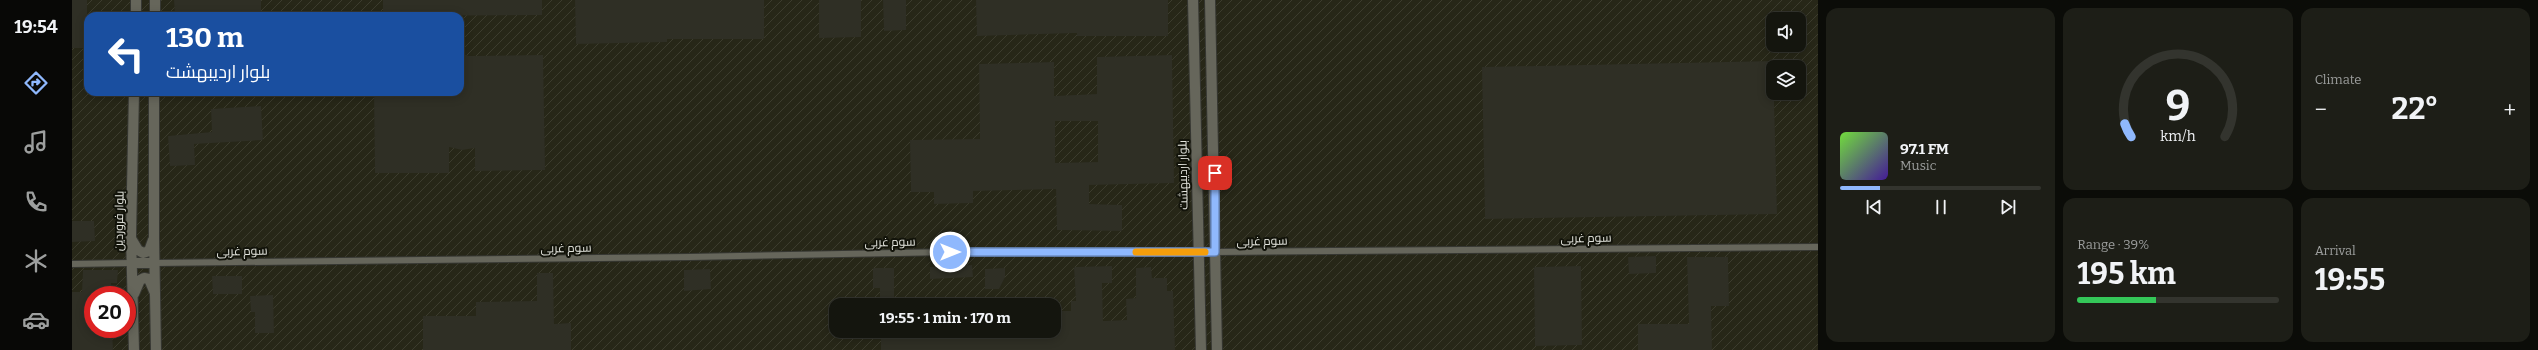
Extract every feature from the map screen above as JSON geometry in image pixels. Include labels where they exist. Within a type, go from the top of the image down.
[{"type":"street","points":[[136,0],[136,12]]},
{"type":"street","points":[[154,12],[155,0]]},
{"type":"street","name":"بلوار اردیبهشت","points":[[1193,0],[1200,350]]},
{"type":"street","points":[[1210,0],[1217,350]]},
{"type":"street","name":"بلوار فروردین","points":[[132,286],[131,236],[134,96]]},
{"type":"street","points":[[154,96],[154,264],[156,350]]},
{"type":"street","points":[[131,236],[135,246],[143,253],[149,251],[154,237]]},
{"type":"street","points":[[131,264],[154,264]]},
{"type":"street","points":[[136,289],[140,280],[144,278],[152,283],[155,297]]},
{"type":"street","name":"بلوار فروردین","points":[[134,338],[134,350]]},
{"type":"lane","name":"سوم غربی","points":[[154,264],[690,258],[950,252],[1215,252],[1818,247]]},
{"type":"lane","points":[[72,264],[131,264]]},
{"type":"shaded area","points":[[72,0],[1818,0],[1818,350],[72,350]]},
{"type":"building","points":[[72,0],[87,0],[87,12],[84,12],[84,48],[72,48]]},
{"type":"building","points":[[174,0],[261,0],[261,11],[175,12]]},
{"type":"building","points":[[383,0],[542,0],[542,15],[464,15],[464,12],[383,12]]},
{"type":"building","points":[[575,0],[764,0],[764,39],[667,39],[667,42],[576,44]]},
{"type":"building","points":[[819,0],[861,0],[861,37],[819,38]]},
{"type":"building","points":[[883,0],[906,0],[906,30],[884,31]]},
{"type":"building","points":[[976,0],[1168,0],[1168,36],[1077,36],[1077,33],[977,36]]},
{"type":"building","points":[[464,54],[469,56],[543,55],[545,170],[475,171],[475,148],[462,150],[449,147],[449,173],[375,173],[374,96],[464,96]]},
{"type":"building","points":[[1172,55],[1174,183],[1089,185],[1089,204],[1122,205],[1122,231],[1057,230],[1056,189],[973,191],[973,203],[934,204],[934,192],[911,192],[910,140],[980,139],[979,64],[1054,62],[1054,96],[1097,94],[1097,57]],"holes":[[[1055,121],[1098,121],[1098,162],[1055,163]]]},
{"type":"building","points":[[1766,61],[1766,100],[1774,100],[1777,214],[1485,219],[1482,67]]},
{"type":"building","points":[[261,106],[263,140],[194,144],[195,165],[170,166],[168,136],[212,132],[211,109]]},
{"type":"building","points":[[72,221],[94,221],[95,241],[72,242]]},
{"type":"building","points":[[1656,256],[1656,273],[1629,274],[1628,257]]},
{"type":"building","points":[[1687,257],[1728,257],[1729,306],[1711,306],[1712,350],[1638,350],[1638,324],[1689,324]]},
{"type":"building","points":[[972,265],[973,277],[930,279],[930,267]]},
{"type":"building","points":[[1112,266],[1112,283],[1102,283],[1103,321],[1127,320],[1126,299],[1136,298],[1136,268],[1151,267],[1152,278],[1167,278],[1167,291],[1173,291],[1175,350],[881,350],[881,338],[1061,338],[1061,311],[1071,311],[1071,301],[1076,301],[1074,267]]},
{"type":"building","points":[[1581,266],[1582,345],[1535,346],[1534,267]]},
{"type":"building","points":[[873,268],[894,268],[894,298],[880,298],[880,288],[873,288]]},
{"type":"building","points":[[1005,268],[1005,277],[999,289],[985,289],[985,269]]},
{"type":"building","points":[[710,269],[711,289],[684,291],[684,270]]},
{"type":"building","points":[[83,270],[118,270],[117,283],[111,283],[111,286],[84,286],[84,338],[112,338],[113,350],[72,350],[72,292],[82,292]]},
{"type":"building","points":[[537,273],[553,273],[554,324],[571,323],[571,350],[423,350],[423,316],[476,316],[476,302],[537,301]]},
{"type":"building","points":[[212,276],[242,276],[242,294],[213,294]]},
{"type":"building","points":[[273,295],[274,333],[255,333],[255,312],[251,312],[250,296]]},
{"type":"slow traffic","points":[[1136,252],[1205,252]]},
{"type":"route","points":[[950,252],[1215,252],[1215,173]]}]
